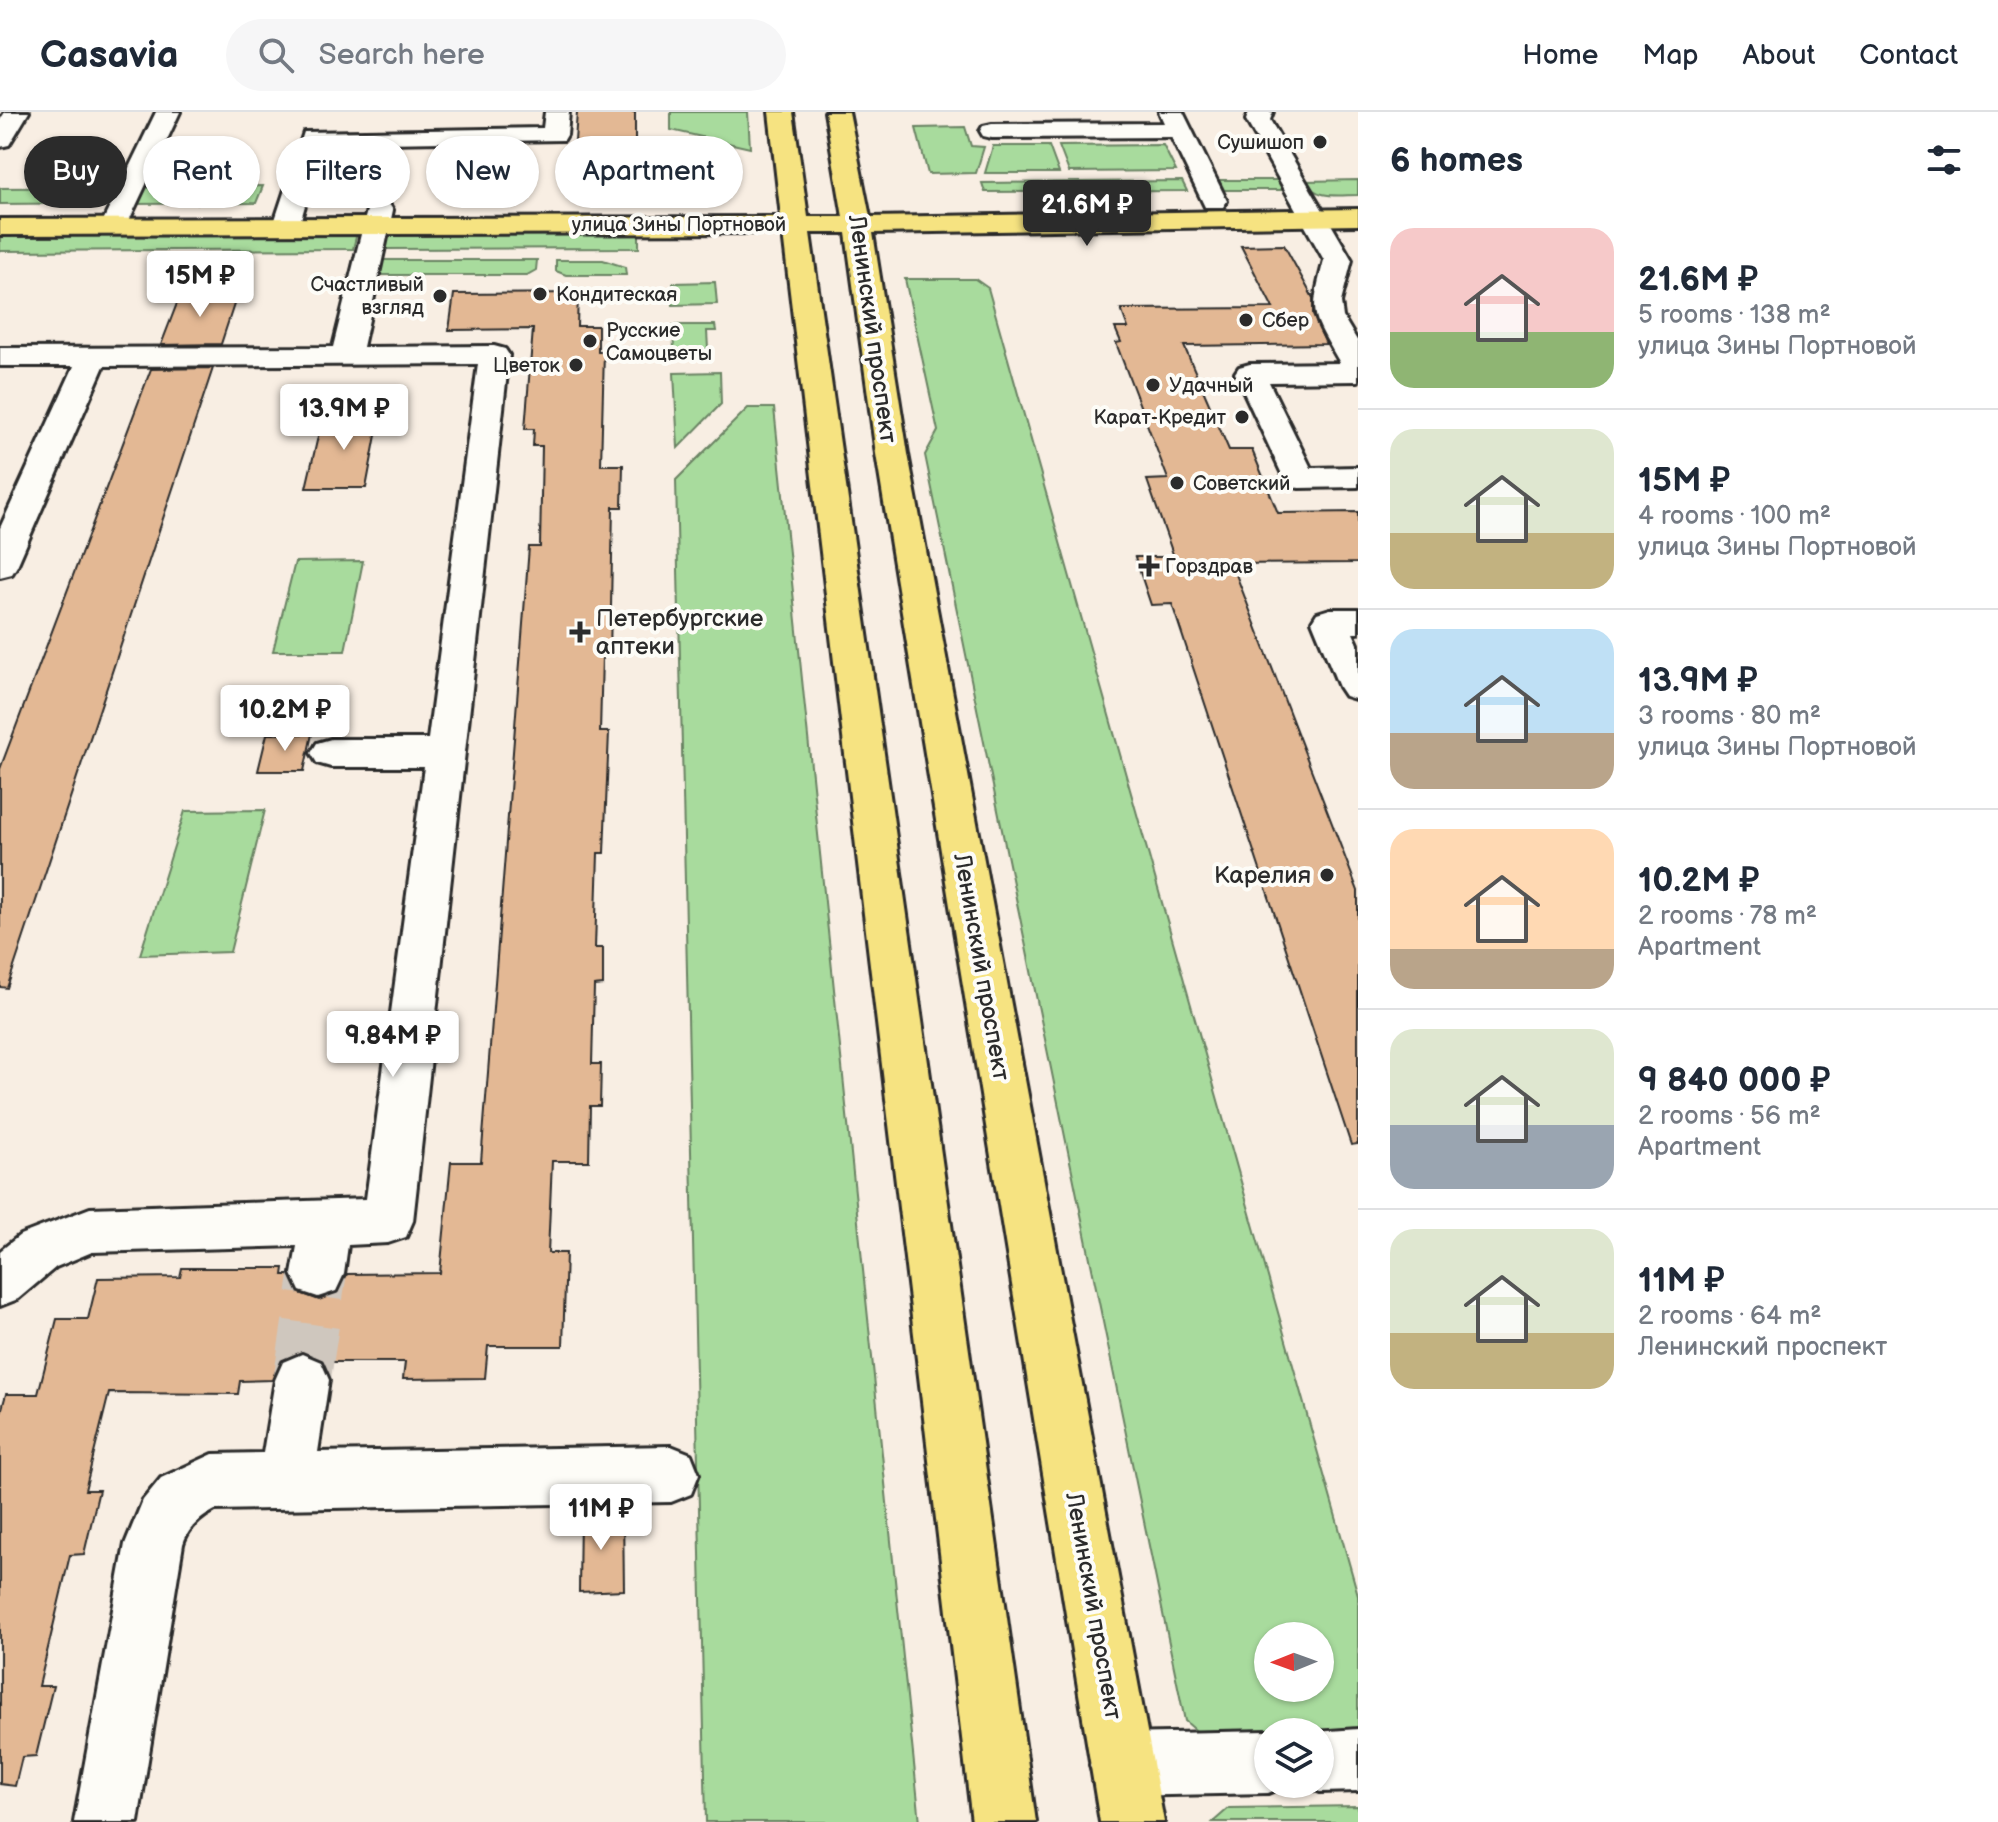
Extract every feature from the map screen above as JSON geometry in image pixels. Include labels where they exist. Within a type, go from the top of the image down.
[{"type":"main road","points":[[781,112],[1004,1822]]},
{"type":"main road","name":"Ленинский проспект","points":[[837,112],[856,215],[894,469],[1126,1793]]},
{"type":"main road","name":"улица Зины Портновой","points":[[856,215],[1214,201],[1358,217]]},
{"type":"main road","name":"улица Зины Портновой","points":[[0,227],[117,219],[795,215],[1225,221],[1358,202]]},
{"type":"main road","name":"улица Зины Портновой","points":[[0,212],[117,219]]},
{"type":"lane","points":[[0,140],[17,112]]},
{"type":"lane","points":[[117,219],[168,112]]},
{"type":"lane","points":[[289,218],[313,137],[555,135],[557,112]]},
{"type":"lane","points":[[1261,112],[1258,120],[1338,260],[1327,302],[1329,317],[1358,371],[1250,373],[1299,478],[1358,477]]},
{"type":"lane","points":[[992,131],[1175,121],[1214,201]]},
{"type":"lane","points":[[346,356],[378,218]]},
{"type":"lane","points":[[0,357],[494,355],[388,1221],[90,1230],[38,1251],[0,1282]]},
{"type":"lane","points":[[0,566],[93,356]]},
{"type":"lane","points":[[1358,621],[1330,621],[1358,687]]},
{"type":"lane","points":[[331,753],[446,753]]},
{"type":"lane","points":[[318,1274],[326,1223]]},
{"type":"lane","points":[[286,1480],[302,1380]]},
{"type":"lane","points":[[106,1822],[154,1544],[164,1515],[184,1493],[213,1482],[671,1474]]},
{"type":"lane","points":[[1334,1761],[1358,1760]]},
{"type":"lane","points":[[1126,1793],[1254,1765]]},
{"type":"green space","points":[[671,112],[748,112],[750,148],[743,146],[743,136],[697,136],[671,130]]},
{"type":"green space","points":[[965,127],[971,146],[984,147],[976,173],[928,174],[916,128]]},
{"type":"green space","points":[[1163,145],[1176,171],[1069,172],[1059,146]]},
{"type":"green space","points":[[993,146],[1049,146],[1059,173],[985,173]]},
{"type":"green space","points":[[1219,180],[1279,180],[1285,190],[1224,190]]},
{"type":"green space","points":[[1358,180],[1358,195],[1321,194],[1305,181]]},
{"type":"green space","points":[[1182,181],[1187,191],[985,192],[982,183]]},
{"type":"green space","points":[[143,187],[143,204],[135,204]]},
{"type":"green space","points":[[0,188],[24,188],[24,204],[0,204]]},
{"type":"green space","points":[[639,232],[639,248],[385,249],[389,234]]},
{"type":"green space","points":[[357,233],[353,249],[0,251],[0,235]]},
{"type":"green space","points":[[378,260],[537,260],[536,270],[527,275],[374,275]]},
{"type":"green space","points":[[556,260],[603,260],[625,267],[626,275],[566,275],[556,271]]},
{"type":"green space","points":[[905,279],[975,279],[988,288],[1358,1595],[1358,1738],[1334,1734],[1334,1718],[1254,1718],[1254,1734],[1201,1735],[1185,1721],[925,455],[938,431]]},
{"type":"green space","points":[[715,282],[717,304],[673,305],[673,283]]},
{"type":"green space","points":[[673,325],[715,325],[716,331],[707,331],[708,349],[674,350]]},
{"type":"green space","points":[[720,372],[721,404],[678,448],[674,373]]},
{"type":"green space","points":[[748,408],[774,408],[920,1822],[706,1822],[676,480]]},
{"type":"green space","points":[[363,561],[345,651],[273,651],[295,562]]},
{"type":"green space","points":[[265,810],[230,952],[140,955],[185,811]]},
{"type":"green space","points":[[1358,1806],[1358,1822],[1213,1822],[1229,1808]]},
{"type":"building","points":[[577,112],[635,112],[635,136],[575,136]]},
{"type":"building","points":[[1284,245],[1313,298],[1313,315],[1326,344],[1184,346],[1229,450],[1252,450],[1278,513],[1358,512],[1358,563],[1232,564],[1358,891],[1358,1144],[1351,1145],[1172,604],[1151,605],[1135,557],[1174,557],[1147,480],[1168,479],[1116,343],[1121,342],[1115,328],[1128,328],[1121,309],[1273,308],[1241,246]]},
{"type":"building","points":[[238,292],[221,344],[161,345],[181,293]]},
{"type":"building","points":[[578,293],[577,326],[598,326],[598,352],[604,352],[601,465],[623,465],[622,507],[613,507],[610,656],[602,656],[600,732],[609,732],[604,853],[598,853],[595,948],[603,948],[603,985],[594,986],[592,1064],[601,1064],[600,1106],[590,1106],[589,1161],[552,1161],[548,1253],[566,1253],[563,1346],[488,1346],[485,1378],[403,1379],[405,1362],[324,1362],[301,1351],[280,1361],[272,1380],[240,1381],[238,1394],[109,1393],[85,1490],[99,1490],[84,1554],[70,1555],[39,1686],[53,1686],[36,1756],[22,1757],[15,1786],[0,1784],[0,1416],[6,1394],[38,1394],[57,1319],[88,1319],[98,1278],[180,1277],[182,1268],[284,1268],[283,1275],[289,1275],[297,1292],[319,1300],[339,1292],[347,1274],[440,1273],[451,1162],[481,1162],[529,547],[540,547],[542,446],[533,446],[534,429],[525,429],[533,329],[449,330],[454,294]]},
{"type":"building","points":[[213,368],[7,988],[0,987],[0,769],[151,369]]},
{"type":"building","points":[[380,414],[366,488],[306,488],[323,415]]},
{"type":"building","points":[[267,734],[312,734],[304,771],[258,771]]},
{"type":"building","points":[[623,1512],[624,1590],[579,1592],[580,1513]]},
{"type":"tunnel","points":[[302,1380],[318,1274]]},
{"type":"place","name":"Сушишоп","points":[[1320,142]]},
{"type":"place","name":"Кондитеская","points":[[540,294]]},
{"type":"place","name":"Счастливый взгляд","points":[[440,296]]},
{"type":"place","name":"Сбер","points":[[1246,320]]},
{"type":"place","name":"Русские Самоцветы","points":[[590,341]]},
{"type":"place","name":"Цветок","points":[[576,365]]},
{"type":"place","name":"Удачный","points":[[1153,385]]},
{"type":"place","name":"Карат-Кредит","points":[[1242,417]]},
{"type":"place","name":"Советский","points":[[1177,483]]},
{"type":"place","name":"Горздрав","points":[[1149,566]]},
{"type":"place","name":"Петербургские аптеки","points":[[580,632]]},
{"type":"place","name":"Карелия","points":[[1327,875]]}]
